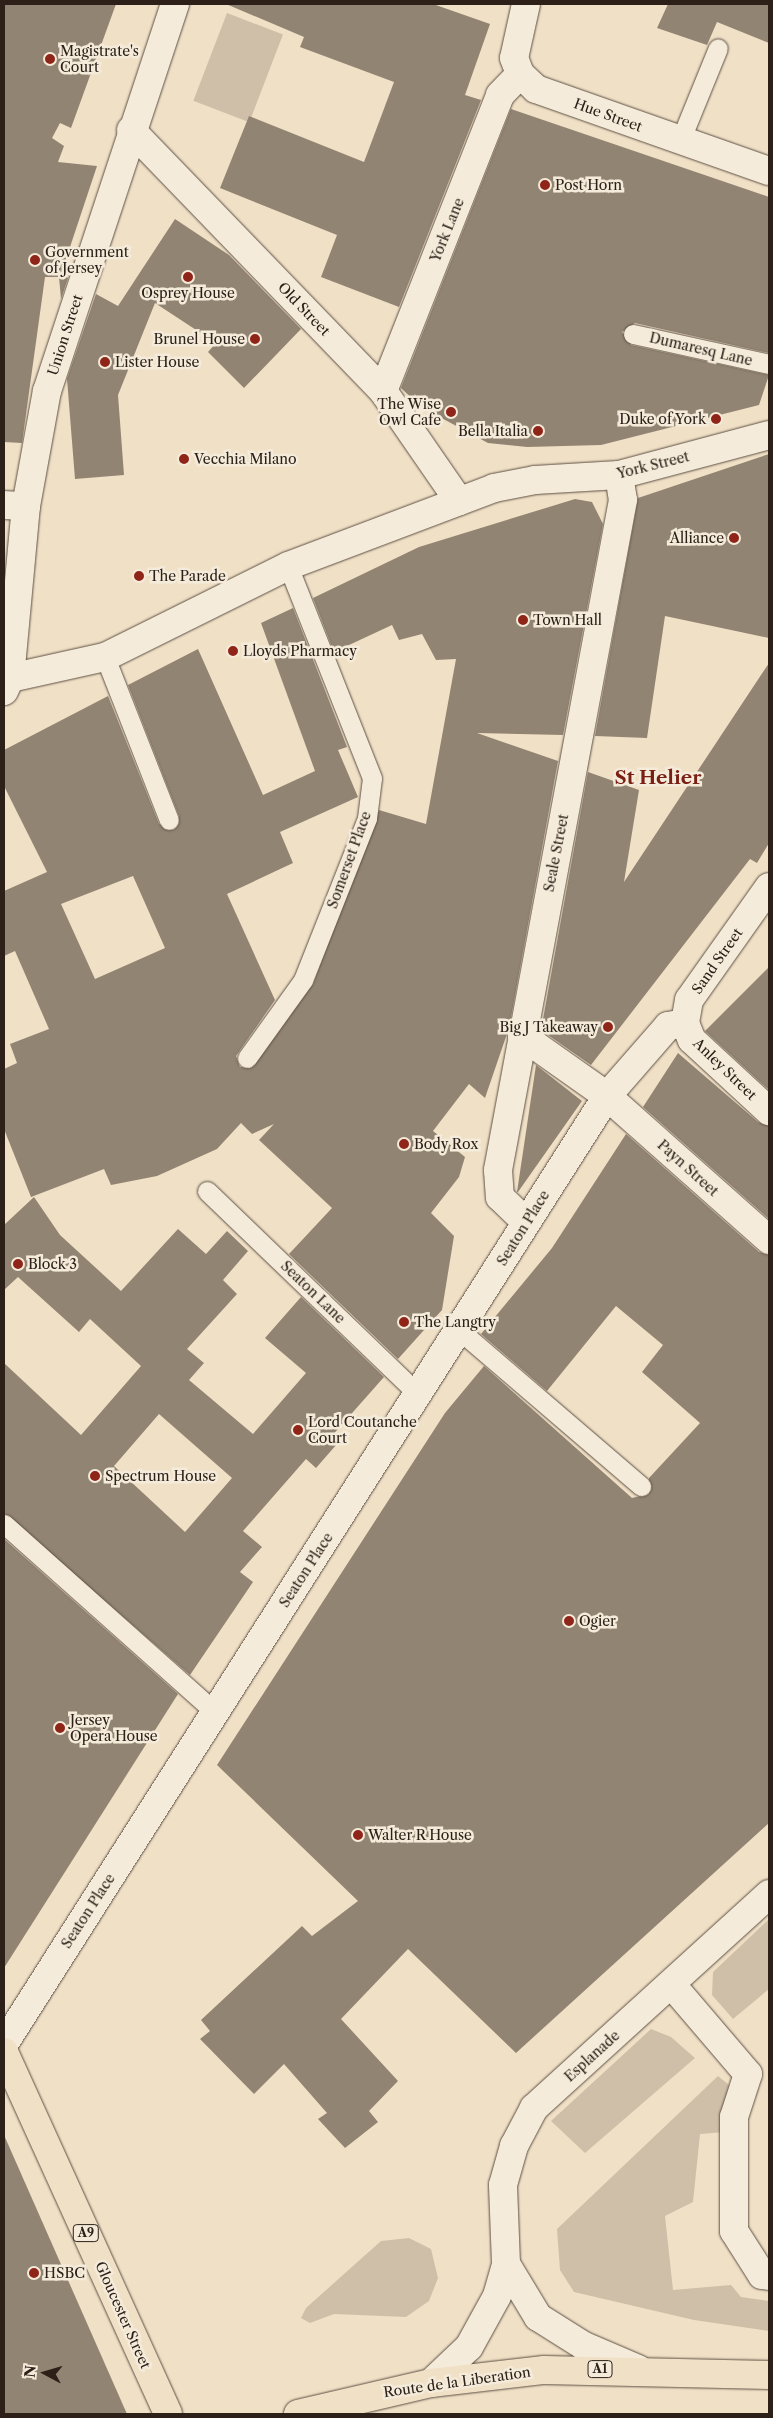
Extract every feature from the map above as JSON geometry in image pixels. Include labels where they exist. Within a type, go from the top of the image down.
[{"type":"main road","name":"Gloucester Street","points":[[4,2052],[168,2414]]},
{"type":"main road","name":"Route de la Liberation","points":[[298,2414],[431,2383],[544,2370],[638,2369],[769,2375]]},
{"type":"street","name":"Union Street","points":[[7,685],[15,506],[47,391],[131,130],[175,4]]},
{"type":"street","points":[[526,4],[514,58],[528,81]]},
{"type":"street","name":"Hue Street","points":[[528,81],[680,141],[769,171]]},
{"type":"street","name":"York Lane","points":[[383,391],[500,95],[528,81]]},
{"type":"street","name":"Old Street","points":[[131,130],[383,391],[459,501]]},
{"type":"street","name":"York Street","points":[[459,501],[535,480],[619,475],[769,435]]},
{"type":"street","name":"Seale Street","points":[[526,1222],[500,1197],[498,1170],[624,500],[619,475]]},
{"type":"street","points":[[7,685],[105,657],[288,566],[459,501]]},
{"type":"street","name":"Sand Street","points":[[685,1023],[689,1000],[769,887]]},
{"type":"street","points":[[607,1096],[668,1026],[685,1023]]},
{"type":"street","name":"Anley Street","points":[[685,1023],[692,1040],[769,1111]]},
{"type":"street","name":"Payn Street","points":[[522,1036],[607,1096],[769,1240]]},
{"type":"street","name":"Seaton Place","points":[[4,2044],[607,1096]]},
{"type":"street","name":"Esplanade","points":[[431,2383],[479,2330],[506,2264],[503,2185],[514,2146],[534,2108],[672,1985],[769,1894]]},
{"type":"street","points":[[672,1985],[748,2074],[734,2117],[734,2231],[762,2275],[769,2276]]},
{"type":"street","name":"Esplanade","points":[[506,2264],[538,2317],[584,2346],[638,2369]]},
{"type":"lane","points":[[680,141],[718,48]]},
{"type":"lane","name":"Dumaresq Lane","points":[[633,334],[769,364]]},
{"type":"lane","name":"Somerset Place","points":[[247,1058],[303,980],[367,818],[372,778],[288,566]]},
{"type":"lane","points":[[105,657],[168,820]]},
{"type":"lane","name":"Seaton Lane","points":[[207,1191],[418,1394]]},
{"type":"lane","points":[[458,1330],[641,1486]]},
{"type":"lane","points":[[4,1524],[215,1712]]},
{"type":"shaded area","points":[[227,13],[283,35],[249,122],[193,101]]},
{"type":"shaded area","points":[[769,1919],[769,1989],[733,2019],[712,1995],[713,1972]]},
{"type":"shaded area","points":[[651,2029],[671,2037],[695,2058],[585,2153],[551,2121]]},
{"type":"shaded area","points":[[718,2076],[735,2090],[725,2132],[700,2134],[693,2202],[665,2216],[673,2290],[731,2285],[741,2297],[769,2301],[769,2331],[694,2320],[574,2292],[560,2270],[557,2229]]},
{"type":"shaded area","points":[[409,2238],[431,2249],[438,2278],[429,2301],[406,2317],[334,2314],[310,2323],[301,2318],[306,2308],[381,2241]]},
{"type":"building","points":[[4,4],[116,4],[71,128],[60,123],[52,138],[64,146],[58,162],[97,166],[61,274],[68,278],[61,299],[59,277],[45,277],[22,443],[4,442]]},
{"type":"building","points":[[226,4],[433,4],[490,24],[465,95],[481,100],[399,307],[321,277],[337,235],[220,188],[249,116],[364,162],[394,82],[300,47],[304,37]]},
{"type":"building","points":[[668,4],[769,4],[769,43],[717,22],[707,45],[657,28]]},
{"type":"building","points":[[511,109],[769,197],[769,353],[635,323],[622,332],[631,345],[769,375],[759,405],[601,445],[527,447],[488,443],[421,407],[401,388]]},
{"type":"building","points":[[175,219],[229,255],[301,329],[244,388],[208,352],[216,343],[155,303],[118,395],[124,475],[75,479],[67,379],[96,294],[118,306]]},
{"type":"building","points":[[769,454],[769,638],[665,616],[647,738],[595,736],[638,498]]},
{"type":"building","points":[[575,499],[592,502],[603,524],[563,735],[477,733],[558,761],[509,1028],[485,1098],[469,1084],[433,1131],[465,1157],[459,1177],[431,1213],[454,1236],[442,1310],[398,1359],[289,1254],[332,1208],[259,1140],[274,1124],[252,1134],[241,1123],[217,1149],[157,1176],[111,1185],[104,1169],[31,1197],[4,1129],[4,1069],[17,1063],[10,1044],[49,1029],[15,951],[4,956],[4,891],[47,872],[4,786],[4,750],[108,696],[159,824],[174,830],[179,816],[128,685],[198,649],[263,795],[315,771],[261,623],[293,608],[347,747],[338,750],[358,797],[280,832],[293,863],[227,894],[275,1000],[236,1056],[240,1067],[251,1068],[313,984],[379,810],[426,824],[456,659],[436,660],[422,634],[399,640],[392,625],[334,652],[313,598],[419,547]],"holes":[[[133,876],[165,948],[95,979],[61,904]]]},
{"type":"building","points":[[769,663],[769,843],[757,863],[750,859],[591,1065],[541,1030],[588,772],[639,790],[624,882]]},
{"type":"building","points":[[769,967],[769,1090],[705,1031]]},
{"type":"building","points":[[678,1053],[758,1122],[769,1126],[769,1219],[643,1107]]},
{"type":"building","points":[[536,1065],[582,1101],[517,1192]]},
{"type":"building","points":[[626,1134],[759,1252],[769,1255],[769,1823],[516,2053],[408,1949],[341,2019],[398,2081],[369,2111],[378,2122],[345,2148],[318,2119],[327,2113],[284,2064],[254,2094],[200,2039],[210,2031],[201,2020],[302,1926],[312,1936],[358,1901],[217,1765],[445,1413],[484,1366],[632,1498],[649,1494],[649,1478],[700,1423],[642,1372],[663,1345],[616,1306],[547,1391],[481,1334],[552,1248]]},
{"type":"building","points":[[34,1197],[60,1235],[121,1291],[178,1229],[206,1254],[227,1231],[248,1251],[223,1280],[237,1294],[187,1349],[204,1363],[189,1380],[253,1434],[306,1373],[265,1338],[301,1297],[384,1377],[330,1438],[337,1444],[316,1468],[306,1459],[243,1531],[262,1547],[240,1572],[253,1582],[190,1675],[4,1513],[4,1363],[81,1435],[141,1366],[90,1319],[79,1332],[18,1277],[4,1290],[4,1225]],"holes":[[[159,1414],[232,1478],[185,1532],[114,1466]]]},
{"type":"building","points":[[4,1539],[178,1694],[4,1968]]},
{"type":"building","name":"HSBC","points":[[4,2135],[127,2414],[4,2414]]},
{"type":"place","name":"Magistrate's Court","points":[[50,59]]},
{"type":"place","name":"Post Horn","points":[[545,185]]},
{"type":"place","name":"Government of Jersey","points":[[35,260]]},
{"type":"place","name":"Osprey House","points":[[188,277]]},
{"type":"place","name":"Brunel House","points":[[255,339]]},
{"type":"place","name":"Lister House","points":[[105,362]]},
{"type":"place","name":"The Wise Owl Cafe","points":[[451,412]]},
{"type":"place","name":"Duke of York","points":[[716,419]]},
{"type":"place","name":"Bella Italia","points":[[538,431]]},
{"type":"place","name":"Vecchia Milano","points":[[184,459]]},
{"type":"place","name":"Alliance","points":[[734,538]]},
{"type":"place","name":"The Parade","points":[[139,576]]},
{"type":"place","name":"Town Hall","points":[[523,620]]},
{"type":"place","name":"Lloyds Pharmacy","points":[[233,651]]},
{"type":"place","name":"Big J Takeaway","points":[[608,1027]]},
{"type":"place","name":"Body Rox","points":[[404,1144]]},
{"type":"place","name":"Block 3","points":[[18,1264]]},
{"type":"place","name":"The Langtry","points":[[404,1322]]},
{"type":"place","name":"Lord Coutanche Court","points":[[298,1430]]},
{"type":"place","name":"Spectrum House","points":[[95,1476]]},
{"type":"place","name":"Ogier","points":[[569,1621]]},
{"type":"place","name":"Jersey Opera House","points":[[60,1728]]},
{"type":"place","name":"Walter R House","points":[[358,1835]]},
{"type":"place","name":"HSBC","points":[[34,2273]]},
{"type":"district","name":"St Helier","points":[[658,778]]}]
